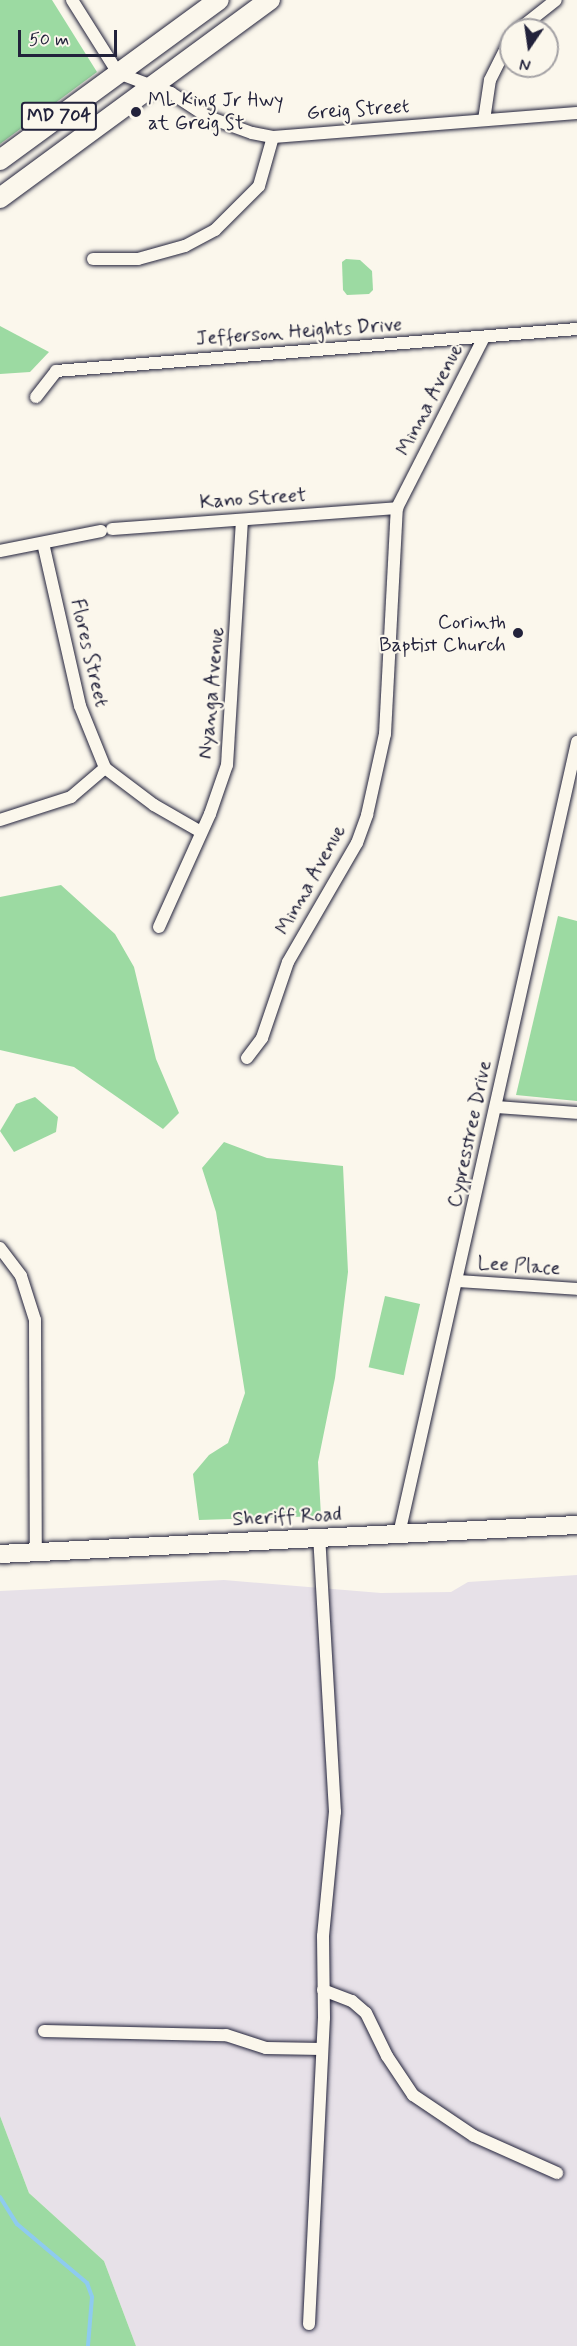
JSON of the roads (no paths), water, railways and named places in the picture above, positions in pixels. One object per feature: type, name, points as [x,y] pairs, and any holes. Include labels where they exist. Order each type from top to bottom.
[{"type":"main road","name":"MD 704","points":[[0,160],[219,0]]},
{"type":"main road","name":"MD 704","points":[[0,198],[270,0]]},
{"type":"main road","name":"Sheriff Road","points":[[0,1554],[577,1525]]},
{"type":"street","points":[[72,0],[118,73]]},
{"type":"street","points":[[533,18],[556,0]]},
{"type":"street","points":[[484,120],[490,80],[499,62]]},
{"type":"street","name":"Greig Street","points":[[118,73],[154,86],[224,124],[273,136],[577,113]]},
{"type":"street","points":[[93,259],[138,260],[185,246],[215,230],[260,186],[273,136]]},
{"type":"street","name":"Jefferson Heights Drive","points":[[36,397],[56,371],[577,329]]},
{"type":"street","name":"Minna Avenue","points":[[247,1058],[262,1038],[281,979],[301,937],[357,843],[374,792],[384,734],[397,508],[484,337]]},
{"type":"street","name":"Kano Street","points":[[0,552],[107,530],[397,508]]},
{"type":"street","name":"Nyanga Avenue","points":[[159,927],[220,789],[228,759],[242,520]]},
{"type":"street","name":"Flores Street","points":[[43,543],[80,706],[105,768]]},
{"type":"street","name":"Cypresstree Drive","points":[[399,1534],[458,1281],[577,742]]},
{"type":"street","points":[[0,820],[71,797],[105,768],[154,805],[201,832]]},
{"type":"street","points":[[496,1107],[577,1113]]},
{"type":"street","points":[[0,1248],[21,1276],[35,1320],[36,1552]]},
{"type":"street","name":"Lee Place","points":[[458,1281],[577,1289]]},
{"type":"street","points":[[309,2324],[322,2049],[325,1899],[335,1812],[319,1538]]},
{"type":"street","points":[[323,1990],[352,2001],[366,2013],[387,2056],[413,2095],[474,2136],[557,2173]]},
{"type":"street","points":[[44,2031],[226,2035],[266,2048],[322,2049]]},
{"type":"waterway","points":[[0,2197],[17,2224],[87,2283],[92,2297],[88,2346]]},
{"type":"place","name":"ML King Jr Hwy at Greig St","points":[[136,112]]},
{"type":"place","name":"Corinth Baptist Church","points":[[518,633]]}]
